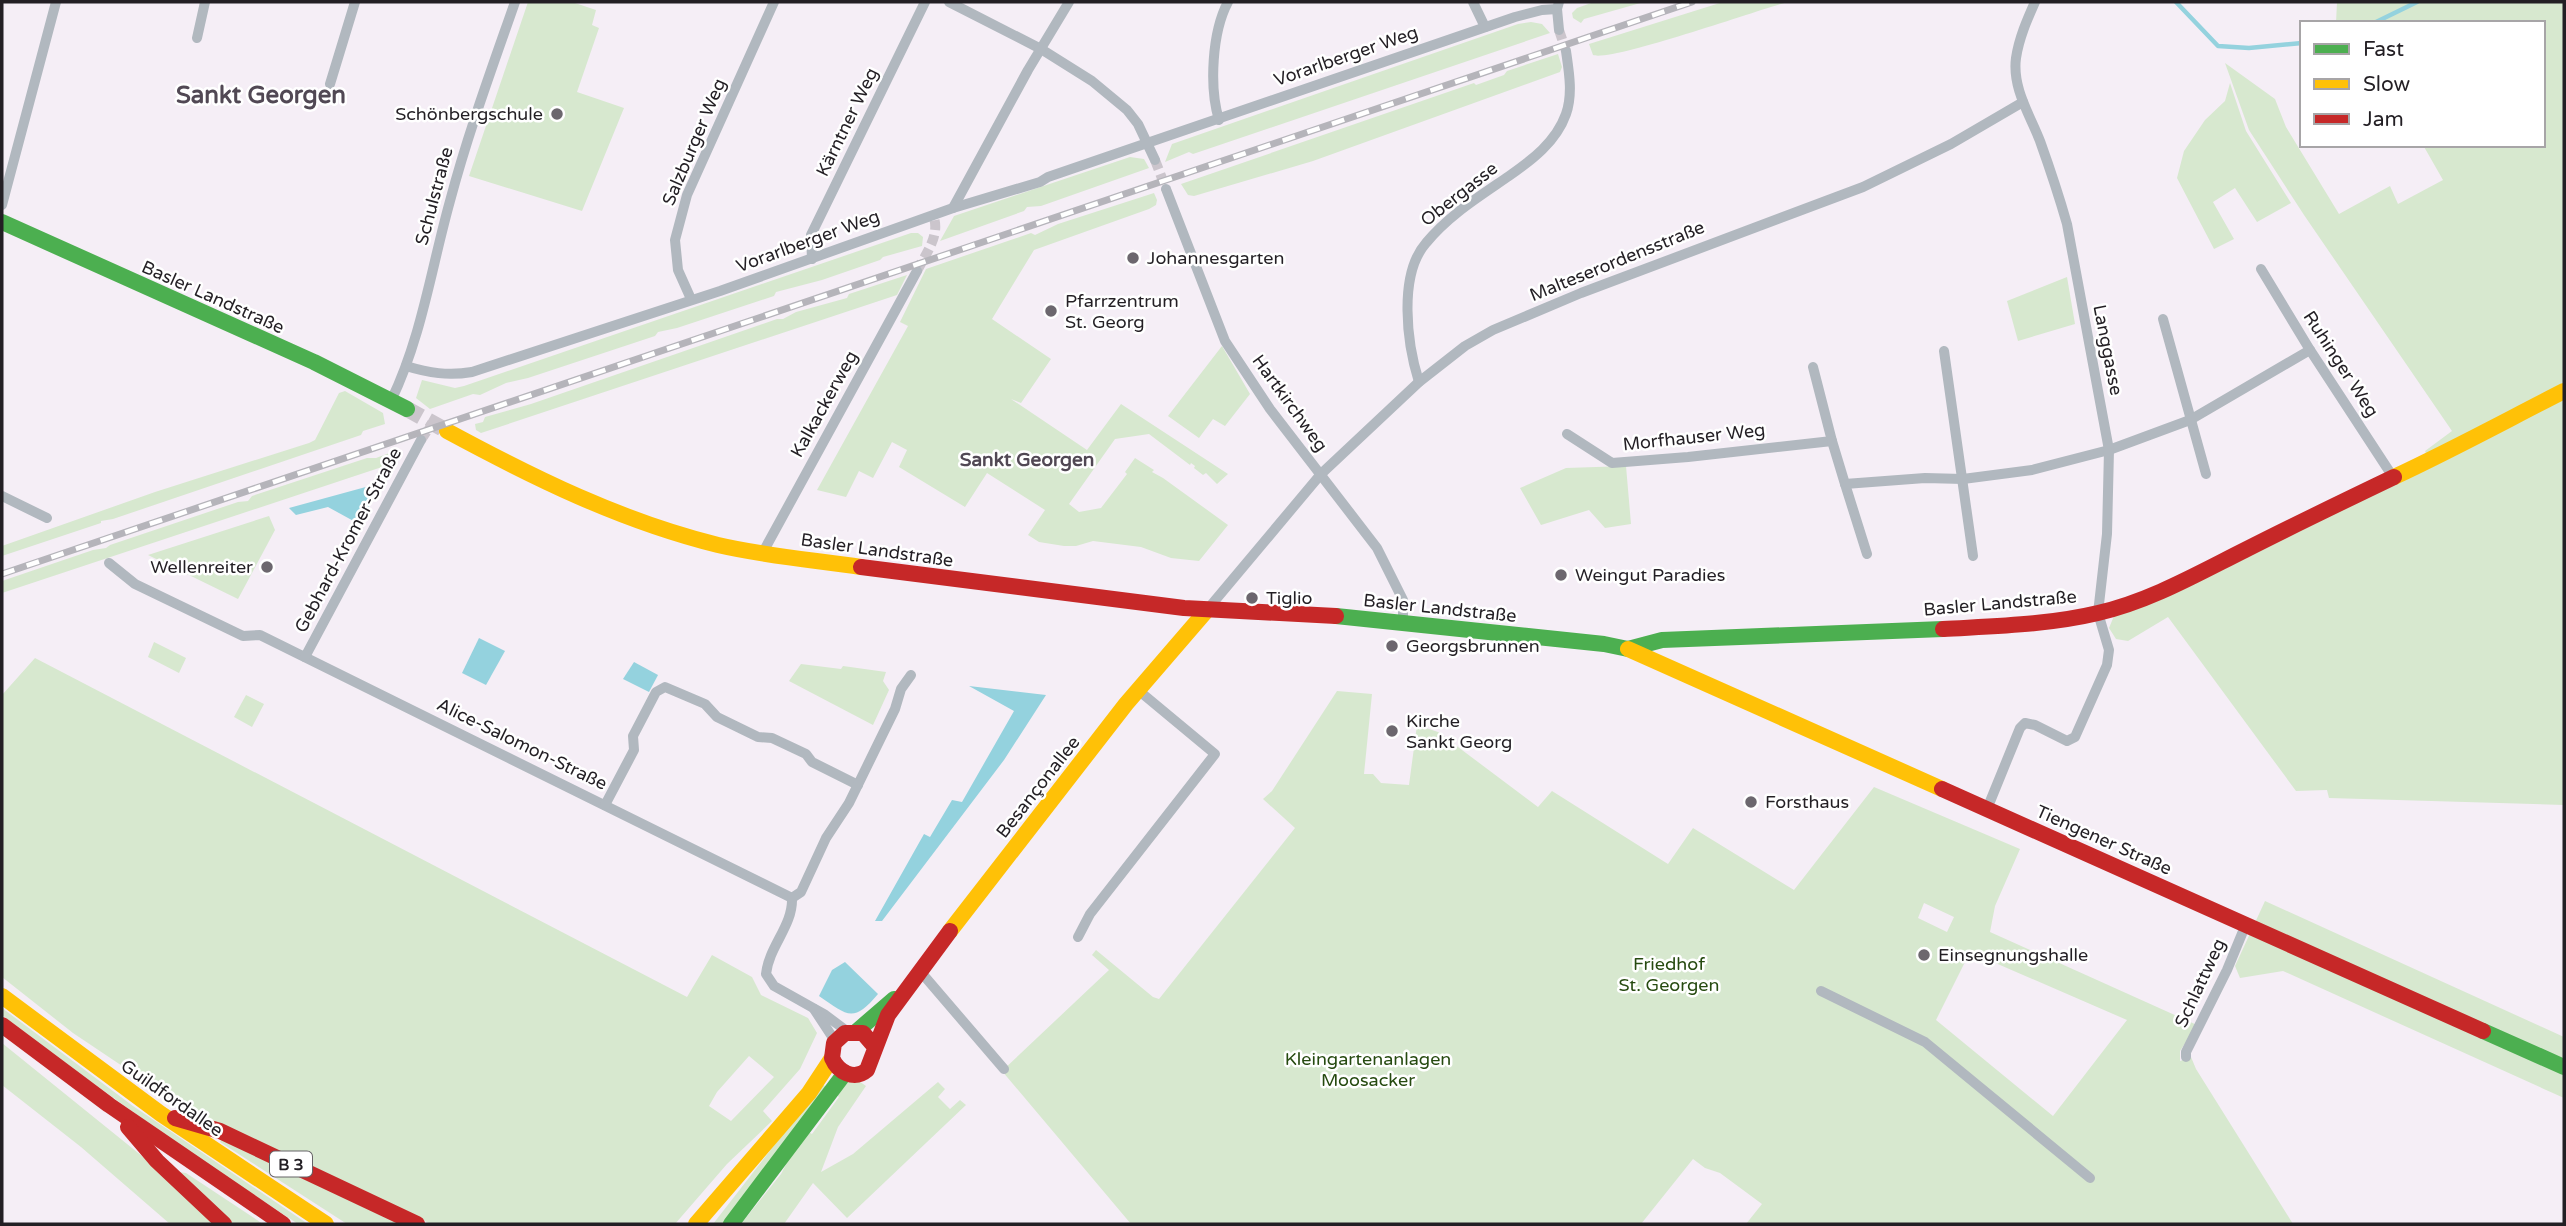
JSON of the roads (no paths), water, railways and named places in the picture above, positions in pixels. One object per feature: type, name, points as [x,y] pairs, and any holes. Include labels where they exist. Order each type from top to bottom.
[{"type":"main road","name":"Basler Landstraße","points":[[2,222],[314,362],[407,409]]},
{"type":"main road","name":"Basler Landstraße","points":[[447,432],[595,506],[677,535],[762,554],[1207,610],[1321,615],[1604,644],[1628,649],[1662,640],[1980,627],[2026,624],[2098,613],[2169,588],[2421,463],[2463,445],[2480,433],[2564,391]]},
{"type":"main road","name":"Besançonallee","points":[[731,1224],[845,1073],[856,1075],[869,1068],[875,1058],[875,1047],[884,1022],[904,991],[1138,690],[1207,610]]},
{"type":"main road","name":"Tiengener Straße","points":[[1628,649],[2564,1067]]},
{"type":"main road","name":"Besançonallee","points":[[847,1035],[904,991]]},
{"type":"main road","name":"Guildfordallee","points":[[2,996],[160,1114],[326,1224]]},
{"type":"main road","points":[[2,1025],[109,1105],[283,1224]]},
{"type":"main road","points":[[845,1073],[838,1068],[831,1050],[847,1035],[868,1037],[875,1047]]},
{"type":"main road","points":[[696,1224],[808,1093],[832,1058]]},
{"type":"main road","points":[[109,1105],[157,1161],[224,1224]]},
{"type":"main road","name":"B 3","points":[[160,1114],[220,1131],[417,1224]]},
{"type":"street","points":[[2,205],[55,2]]},
{"type":"street","points":[[197,38],[205,2]]},
{"type":"street","points":[[330,84],[355,2]]},
{"type":"street","name":"Schulstraße","points":[[391,401],[418,332],[469,133],[514,2]]},
{"type":"street","name":"Salzburger Weg","points":[[691,299],[678,270],[675,240],[687,195],[774,2]]},
{"type":"street","name":"Kärntner Weg","points":[[812,260],[811,235],[925,2]]},
{"type":"street","points":[[949,2],[1041,49],[1114,97],[1127,110],[1148,143],[1155,160]]},
{"type":"street","points":[[954,208],[1069,2]]},
{"type":"street","points":[[1219,120],[1214,103],[1214,71],[1218,28],[1228,2]]},
{"type":"street","points":[[1472,2],[1485,27]]},
{"type":"street","points":[[2023,102],[2016,78],[2016,60],[2021,35],[2035,2]]},
{"type":"street","points":[[1558,6],[1559,30]]},
{"type":"street","name":"Vorarlberger Weg","points":[[406,366],[452,376],[472,372],[812,260],[954,208],[1040,182],[1516,16],[1558,6]]},
{"type":"street","name":"Obergasse","points":[[1419,382],[1409,334],[1408,304],[1415,262],[1424,244],[1451,218],[1529,162],[1552,138],[1567,112],[1571,91],[1566,51]]},
{"type":"street","name":"Malteserordensstraße","points":[[1207,610],[1321,474],[1419,382],[1465,346],[1493,330],[1652,265],[1863,187],[1951,144],[2023,102]]},
{"type":"street","name":"Langgasse","points":[[2023,102],[2059,193],[2067,224],[2109,450],[2107,534],[2098,613]]},
{"type":"street","name":"Hartkirchweg","points":[[1166,189],[1224,341],[1270,409],[1377,548],[1403,600],[1403,624]]},
{"type":"street","name":"Ruhinger Weg","points":[[2261,269],[2393,477]]},
{"type":"street","name":"Kalkackerweg","points":[[762,554],[918,271]]},
{"type":"street","points":[[2162,319],[2206,474]]},
{"type":"street","points":[[1845,484],[1925,478],[1963,479],[2032,470],[2109,450],[2190,420],[2310,350]]},
{"type":"street","points":[[1944,351],[1973,556]]},
{"type":"street","points":[[1813,367],[1832,441],[1867,554]]},
{"type":"street","name":"Morfhauser Weg","points":[[1567,434],[1612,463],[1832,441]]},
{"type":"street","name":"Gebhard-Kromer-Straße","points":[[305,657],[422,440]]},
{"type":"street","points":[[2,496],[47,518]]},
{"type":"street","name":"Alice-Salomon-Straße","points":[[109,563],[135,584],[243,636],[260,635],[792,898]]},
{"type":"street","points":[[1987,809],[2020,728],[2025,723],[2035,725],[2067,741],[2075,737],[2107,665],[2109,650],[2098,613]]},
{"type":"street","points":[[847,1035],[814,1009],[774,986],[766,974],[767,963],[793,912],[792,898],[801,892],[826,838],[844,812],[895,709],[901,689],[911,675]]},
{"type":"street","points":[[605,804],[634,750],[633,736],[656,692],[665,687],[705,704],[717,718],[758,737],[772,738],[806,754],[812,762],[858,785]]},
{"type":"street","points":[[1078,937],[1090,914],[1215,754],[1138,690]]},
{"type":"street","name":"Schlattweg","points":[[2186,1057],[2246,924]]},
{"type":"street","points":[[920,971],[1004,1069]]},
{"type":"street","points":[[1821,991],[1925,1042],[2090,1178]]},
{"type":"water","points":[[373,485],[376,494],[359,524],[328,507],[296,515],[289,508]]},
{"type":"water","points":[[479,638],[505,651],[486,685],[462,673]]},
{"type":"water","points":[[634,662],[658,675],[649,692],[623,679]]},
{"type":"water","points":[[969,686],[1046,695],[1004,760],[882,921],[875,921],[924,834],[930,837],[952,800],[962,802],[1014,711]]},
{"type":"water","points":[[845,962],[878,994],[856,1013],[843,1012],[819,996],[832,970]]},
{"type":"waterway","points":[[2176,2],[2218,46],[2249,48],[2300,43]]},
{"type":"waterway","points":[[2378,21],[2417,2]]},
{"type":"tunnel","points":[[1559,30],[1566,51]]},
{"type":"tunnel","points":[[1155,160],[1166,189]]},
{"type":"tunnel","points":[[917,271],[934,237],[933,215]]},
{"type":"tunnel","points":[[407,409],[447,431]]},
{"type":"tunnel","points":[[421,440],[432,423]]},
{"type":"railway","points":[[2,574],[1692,2]]},
{"type":"place","name":"Schönbergschule","points":[[557,114]]},
{"type":"place","name":"Johannesgarten","points":[[1133,258]]},
{"type":"place","name":"Pfarrzentrum St. Georg","points":[[1051,311]]},
{"type":"place","name":"Wellenreiter","points":[[267,567]]},
{"type":"place","name":"Weingut Paradies","points":[[1561,575]]},
{"type":"place","name":"Tiglio","points":[[1252,598]]},
{"type":"place","name":"Georgsbrunnen","points":[[1392,646]]},
{"type":"place","name":"Kirche Sankt Georg","points":[[1392,731]]},
{"type":"place","name":"Forsthaus","points":[[1751,802]]},
{"type":"place","name":"Einsegnungshalle","points":[[1924,955]]},
{"type":"district","name":"Sankt Georgen","points":[[261,95]]},
{"type":"district","name":"Sankt Georgen","points":[[1027,459]]},
{"type":"park label","name":"Friedhof St. Georgen","points":[[1669,974]]},
{"type":"park label","name":"Kleingartenanlagen Moosacker","points":[[1368,1069]]}]
